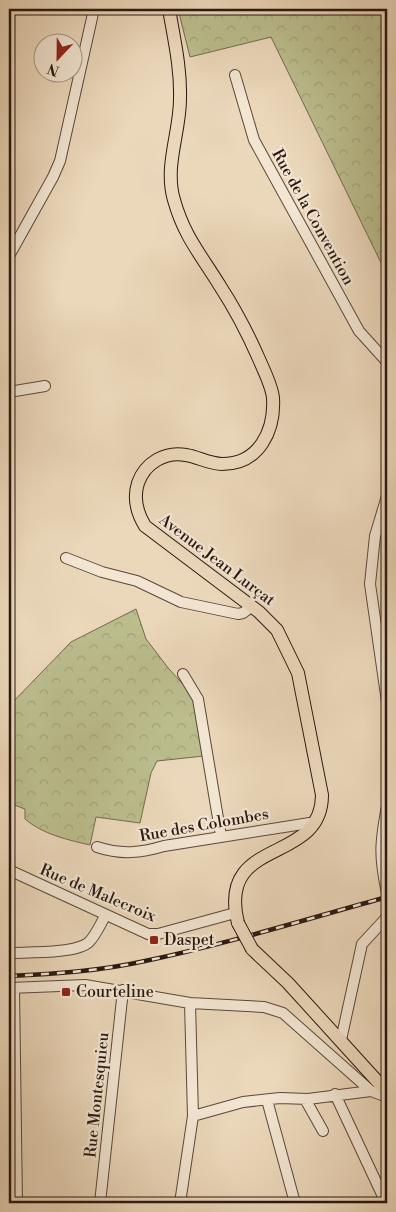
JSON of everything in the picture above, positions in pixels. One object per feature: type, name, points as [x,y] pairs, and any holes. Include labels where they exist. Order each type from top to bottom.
[{"type":"main road","name":"Avenue Jean Lurçat","points":[[169,9],[180,71],[180,100],[170,183],[186,235],[220,287],[251,341],[273,397],[271,424],[268,434],[258,450],[240,461],[221,464],[178,454],[159,459],[141,476],[138,484],[136,505],[138,516],[145,526],[252,606],[277,630],[298,673],[322,794],[321,810],[316,822]]},
{"type":"main road","points":[[316,822],[301,838],[251,864],[237,887],[237,918],[252,949],[340,1040],[387,1092]]},
{"type":"street","points":[[9,256],[54,177],[60,160],[94,9]]},
{"type":"street","name":"Rue de la Convention","points":[[235,75],[254,140],[359,331],[387,362]]},
{"type":"street","points":[[9,392],[45,386]]},
{"type":"street","points":[[387,496],[374,536],[370,584],[387,696]]},
{"type":"street","points":[[66,558],[102,572],[137,581],[181,602],[201,608],[238,614],[244,613],[252,606]]},
{"type":"street","points":[[183,674],[198,698],[221,836]]},
{"type":"street","points":[[387,806],[380,843],[387,893]]},
{"type":"street","name":"Rue des Colombes","points":[[97,847],[110,851],[140,853],[164,846],[316,822]]},
{"type":"street","name":"Rue de Malecroix","points":[[9,870],[105,916],[148,934],[158,934],[237,918]]},
{"type":"street","points":[[9,953],[76,949],[87,944],[95,936],[105,916]]},
{"type":"street","points":[[340,1040],[362,944],[387,917]]},
{"type":"street","points":[[18,1203],[11,988],[85,985],[123,990],[190,1004],[264,1007],[283,1013],[371,1091],[387,1097]]},
{"type":"street","name":"Rue Montesquieu","points":[[100,1203],[123,990]]},
{"type":"street","points":[[180,1203],[193,1116],[190,1004]]},
{"type":"street","points":[[193,1116],[242,1102],[306,1099],[371,1091]]},
{"type":"street","points":[[335,1094],[386,1203]]},
{"type":"street","points":[[306,1099],[323,1130]]},
{"type":"street","points":[[267,1100],[295,1203]]},
{"type":"green space","points":[[178,9],[356,9],[368,13],[387,9],[387,275],[271,37],[190,57]]},
{"type":"green space","points":[[136,609],[146,639],[169,669],[193,695],[204,756],[157,761],[151,773],[140,823],[96,817],[90,845],[56,836],[39,829],[25,819],[25,809],[9,803],[9,706],[71,642]]},
{"type":"railway","points":[[9,976],[77,972],[145,961],[237,939],[387,897]]},
{"type":"place","name":"Daspet","points":[[154,940]]},
{"type":"place","name":"Courteline","points":[[66,992]]}]
